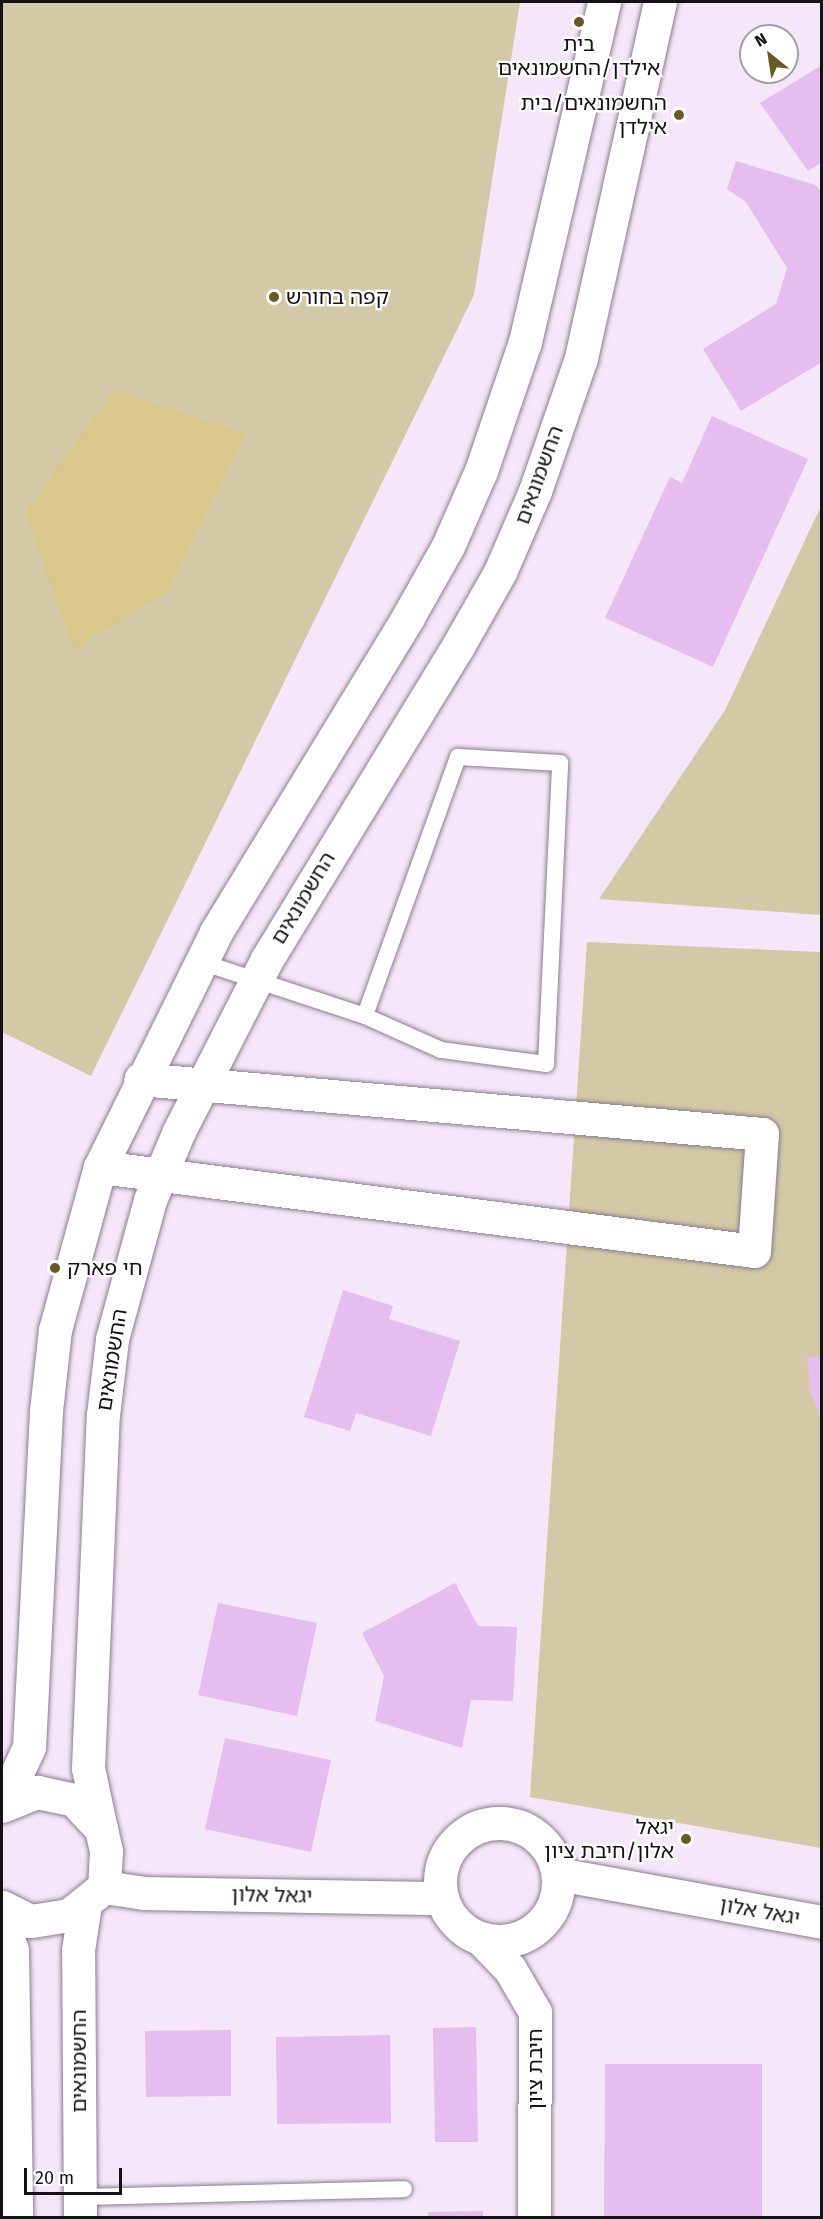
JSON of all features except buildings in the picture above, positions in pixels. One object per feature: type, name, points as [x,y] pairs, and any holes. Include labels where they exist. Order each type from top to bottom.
[{"type":"street","points":[[2,1805],[29,1747],[46,1411],[55,1330],[100,1167],[140,1079],[201,962],[408,617],[481,471],[525,342],[604,2]]},
{"type":"street","name":"החשמונאים","points":[[80,2207],[78,1950],[106,1851],[88,1768],[103,1415],[120,1304],[161,1174],[201,1087],[254,984],[458,646],[500,572],[535,491],[581,358],[660,2]]},
{"type":"street","points":[[100,1167],[754,1251],[762,1134],[201,1087],[140,1079]]},
{"type":"street","points":[[2,1805],[36,1792],[56,1794],[74,1800],[100,1829]]},
{"type":"street","points":[[507,1823],[541,1840],[558,1874],[557,1893],[537,1927],[501,1941],[481,1939],[463,1930],[442,1898],[444,1860],[454,1844],[487,1824],[507,1823]]},
{"type":"street","name":"יגאל אלון","points":[[558,1874],[822,1922]]},
{"type":"street","name":"יגאל אלון","points":[[94,1896],[144,1893],[442,1898]]},
{"type":"street","points":[[2,1907],[30,1921],[50,1921],[94,1896]]},
{"type":"street","points":[[2,1921],[12,1950],[9,2095],[16,2217]]},
{"type":"street","name":"חיבת ציון","points":[[481,1939],[510,1969],[535,2012],[534,2217]]},
{"type":"lane","points":[[201,962],[254,984],[365,1016],[441,1050],[546,1064],[560,763],[458,757],[365,1016]]},
{"type":"lane","points":[[80,2207],[404,2189]]},
{"type":"shaded area","points":[[2,2],[520,2],[474,295],[91,1076],[2,1032]]},
{"type":"shaded area","points":[[113,391],[246,434],[168,591],[74,649],[25,512]]},
{"type":"shaded area","points":[[821,506],[821,915],[599,899],[725,710]]},
{"type":"shaded area","points":[[587,942],[821,952],[821,1848],[530,1797]]},
{"type":"place","name":"בית אילדן/החשמונאים","points":[[579,22]]},
{"type":"place","name":"החשמונאים/בית אילדן","points":[[679,115]]},
{"type":"place","name":"קפה בחורש","points":[[274,297]]},
{"type":"place","name":"חי פארק","points":[[55,1268]]},
{"type":"place","name":"יגאל אלון/חיבת ציון","points":[[686,1839]]}]
